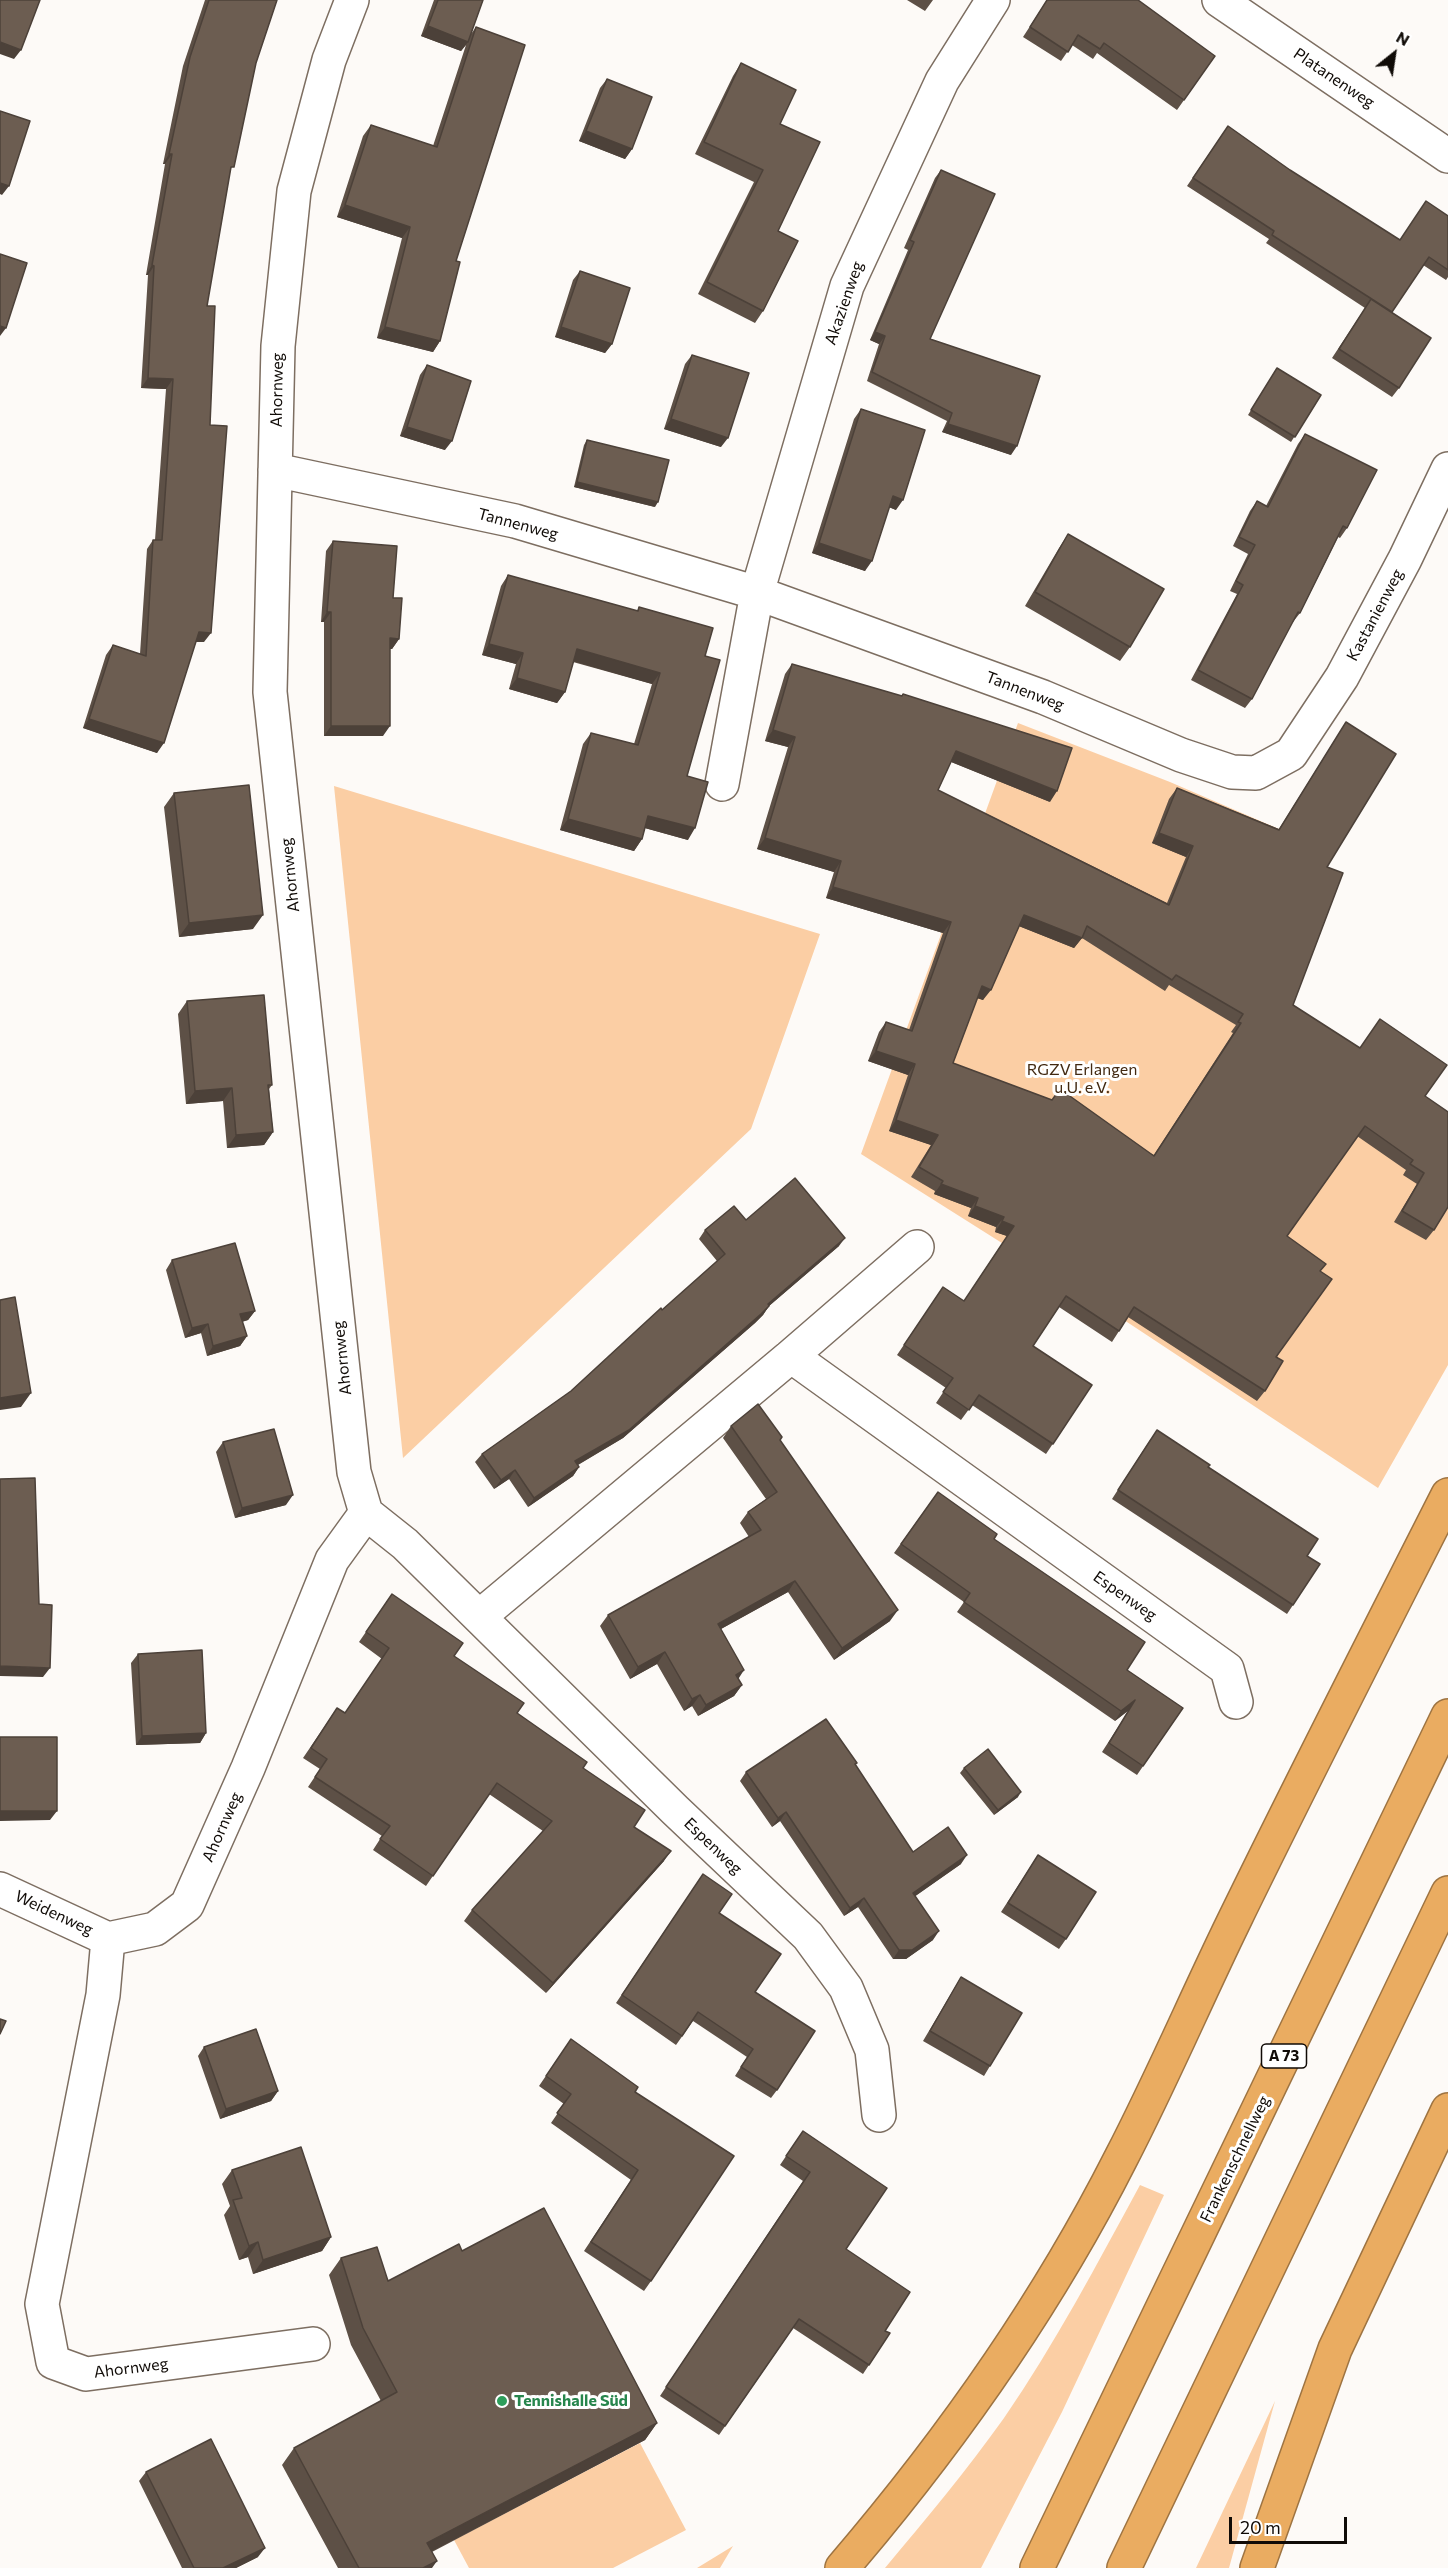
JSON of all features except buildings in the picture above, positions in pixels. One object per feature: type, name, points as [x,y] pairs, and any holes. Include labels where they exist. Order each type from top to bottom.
[{"type":"highway","points":[[842,2568],[885,2518],[960,2421],[1080,2233],[1121,2159],[1233,1923],[1448,1495]]},
{"type":"highway","name":"Frankenschnellweg","points":[[1037,2568],[1448,1716]]},
{"type":"highway","points":[[1124,2568],[1448,1893]]},
{"type":"highway","points":[[1257,2568],[1335,2349],[1448,2110]]},
{"type":"street","name":"Ahornweg","points":[[313,2344],[86,2374],[53,2362],[42,2304],[103,1995],[108,1939],[155,1929],[187,1905],[248,1768],[332,1560],[366,1513],[354,1472],[270,692],[278,346],[294,191],[328,60],[352,0]]},
{"type":"street","name":"Akazienweg","points":[[757,593],[847,286],[942,81],[993,0]]},
{"type":"street","name":"Platanenweg","points":[[1219,0],[1448,156]]},
{"type":"street","name":"Kastanienweg","points":[[1291,754],[1342,677],[1405,559],[1448,469]]},
{"type":"street","name":"Tannenweg","points":[[275,470],[515,521],[757,593],[1043,697],[1181,755],[1232,772],[1256,773],[1291,754]]},
{"type":"street","points":[[722,784],[757,593]]},
{"type":"street","points":[[479,1617],[791,1356],[917,1246]]},
{"type":"street","name":"Espenweg","points":[[791,1356],[1227,1669],[1236,1702]]},
{"type":"street","name":"Espenweg","points":[[366,1513],[405,1544],[808,1936],[846,1988],[872,2050],[879,2115]]},
{"type":"street","name":"Weidenweg","points":[[0,1889],[108,1939]]},
{"type":"green space","name":"RGZV Erlangen u.U. e.V.","points":[[1018,723],[1170,782],[1279,829],[1228,972],[1448,1126],[1448,1365],[1378,1488],[1127,1322],[861,1154]]},
{"type":"green space","points":[[334,786],[820,934],[751,1129],[403,1458]]},
{"type":"green space","points":[[1140,2185],[1164,2195],[1062,2412],[981,2568],[885,2568],[976,2456],[1023,2390],[1075,2303]]},
{"type":"green space","points":[[1275,2401],[1229,2568],[1196,2568]]},
{"type":"green space","points":[[640,2443],[686,2530],[613,2568],[469,2568],[454,2540]]},
{"type":"green space","points":[[733,2546],[720,2568],[697,2568]]},
{"type":"place","name":"Tennishalle Süd","points":[[502,2401]]}]
